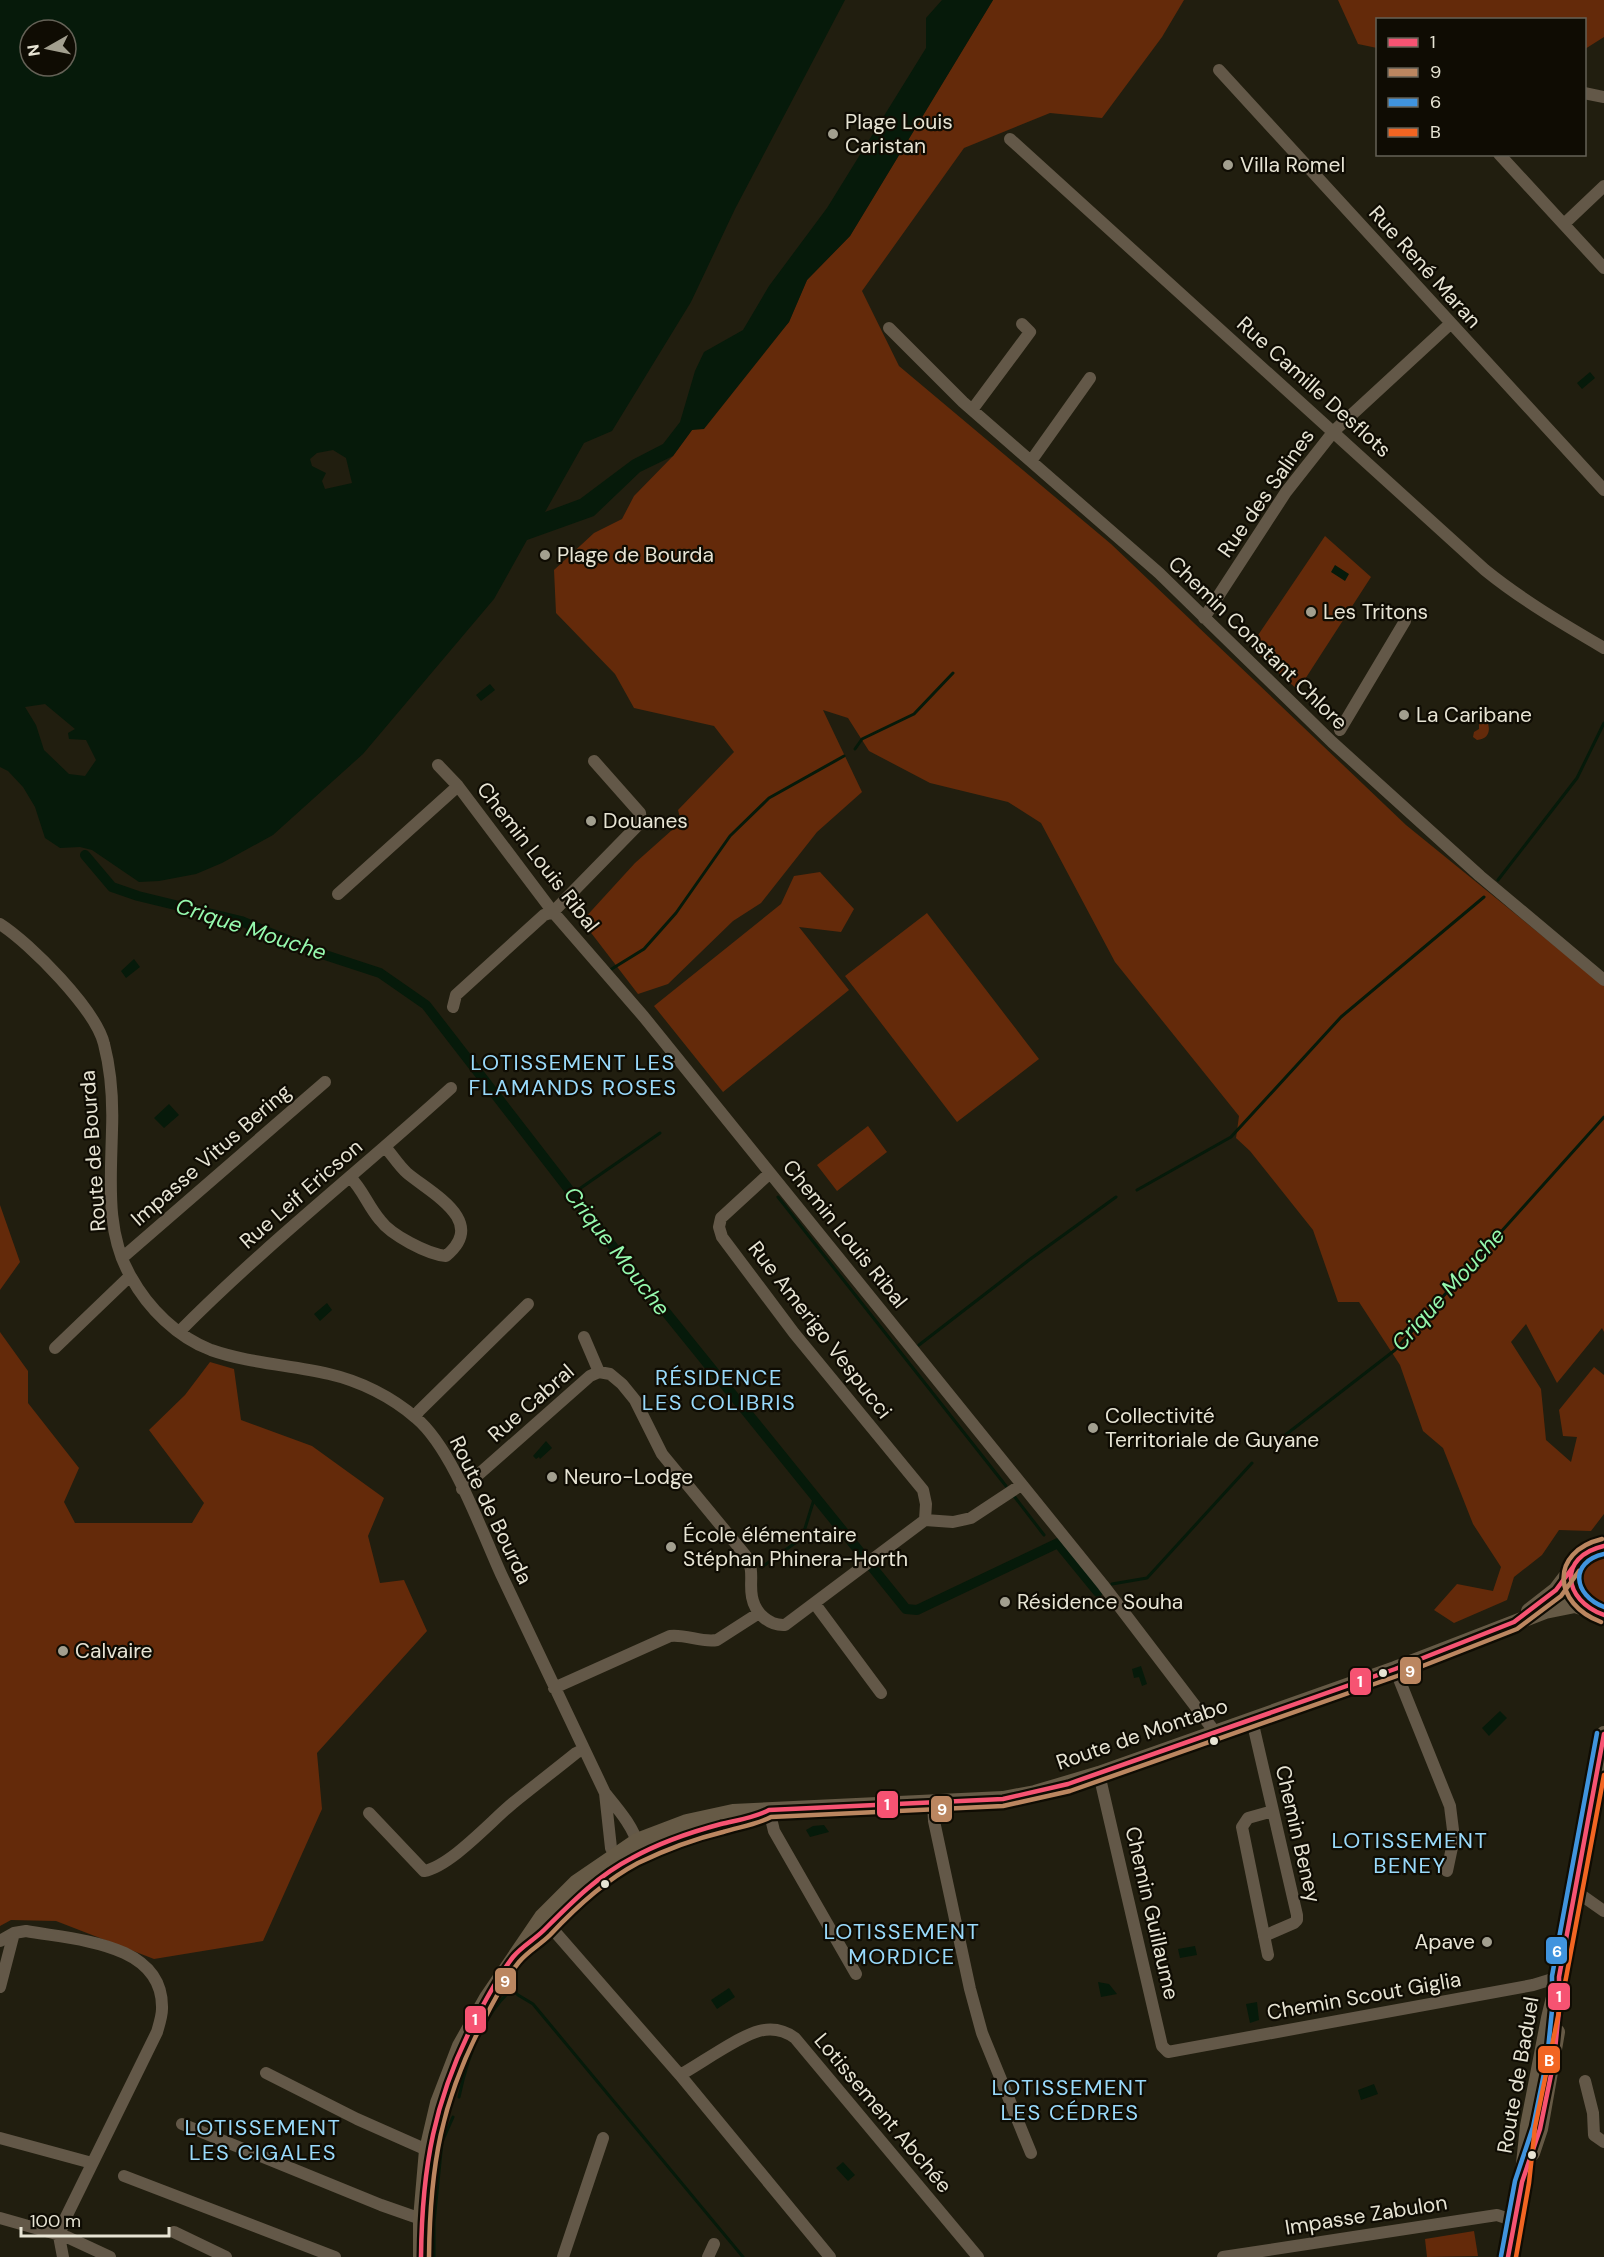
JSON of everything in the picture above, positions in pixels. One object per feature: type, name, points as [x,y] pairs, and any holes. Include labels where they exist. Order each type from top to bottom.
[{"type":"main road","name":"Route de Montabo","points":[[1514,1622],[1556,1590],[1587,1551],[1602,1545]]},
{"type":"main road","points":[[1574,1567],[1571,1581],[1573,1591],[1594,1612],[1604,1629]]},
{"type":"main road","name":"Route de Montabo","points":[[421,2257],[421,2219],[428,2150],[438,2103],[460,2046],[515,1954],[577,1882],[687,1822],[733,1812],[1003,1799],[1057,1787],[1395,1669],[1556,1608],[1575,1605],[1594,1612]]},
{"type":"main road","name":"Route de Baduel","points":[[1508,2257],[1522,2182],[1532,2107],[1559,1977],[1574,1890],[1598,1795],[1604,1734]]},
{"type":"street","name":"Rue René Maran","points":[[1219,70],[1604,490]]},
{"type":"street","points":[[1586,93],[1604,97]]},
{"type":"street","name":"Rue Camille Desflots","points":[[1010,139],[1505,586],[1604,648]]},
{"type":"street","points":[[1501,156],[1604,268]]},
{"type":"street","points":[[1564,224],[1604,186]]},
{"type":"street","points":[[972,410],[1030,332],[1022,324]]},
{"type":"street","name":"Rue des Salines","points":[[1204,618],[1286,492],[1334,431],[1450,324]]},
{"type":"street","name":"Chemin Constant Chlore","points":[[889,328],[972,410],[1159,573],[1332,742],[1480,876],[1604,980]]},
{"type":"street","points":[[1031,461],[1090,378]]},
{"type":"street","points":[[1340,730],[1405,621]]},
{"type":"street","points":[[453,1007],[456,995],[544,915],[553,912],[641,822],[640,813],[594,761]]},
{"type":"street","name":"Chemin Louis Ribal","points":[[438,765],[458,786],[553,912],[644,1017],[1103,1585],[1215,1732]]},
{"type":"street","points":[[338,894],[458,786]]},
{"type":"street","name":"Route de Bourda","points":[[0,924],[13,932],[59,977],[94,1020],[104,1043],[112,1127],[110,1177],[112,1216],[122,1258],[130,1276],[161,1317],[179,1332],[210,1350],[331,1374],[387,1397],[430,1431],[462,1489],[605,1793],[623,1816],[639,1848]]},
{"type":"street","name":"Impasse Vitus Bering","points":[[122,1258],[325,1082]]},
{"type":"street","name":"Rue Leif Ericson","points":[[179,1332],[227,1284],[386,1148],[451,1088]]},
{"type":"street","points":[[351,1177],[361,1187],[380,1221],[408,1241],[432,1254],[446,1256],[458,1245],[462,1228],[450,1206],[406,1172],[386,1148]]},
{"type":"street","name":"Rue Amerigo Vespucci","points":[[770,1173],[721,1218],[719,1227],[722,1237],[794,1333],[923,1490],[926,1504],[925,1520]]},
{"type":"street","points":[[55,1348],[130,1276]]},
{"type":"street","points":[[415,1417],[419,1410],[528,1304]]},
{"type":"street","points":[[584,1337],[599,1372],[610,1374],[635,1400],[662,1454],[746,1556],[751,1565],[752,1597],[759,1612],[776,1626],[785,1625],[925,1520],[953,1522],[970,1518],[1021,1485]]},
{"type":"street","name":"Rue Cabral","points":[[462,1489],[590,1376],[599,1372]]},
{"type":"street","points":[[814,1604],[881,1693]]},
{"type":"street","points":[[554,1688],[670,1636],[683,1635],[710,1641],[717,1640],[759,1612]]},
{"type":"street","points":[[1395,1669],[1450,1806],[1454,1838],[1447,1871]]},
{"type":"street","name":"Chemin Beney","points":[[1252,1720],[1297,1920],[1264,1936]]},
{"type":"street","points":[[369,1813],[424,1871],[433,1869],[576,1753],[584,1749]]},
{"type":"street","name":"Chemin Guillaume","points":[[1099,1774],[1162,2046],[1168,2052],[1175,2052]]},
{"type":"street","name":"Route de Bourda","points":[[605,1793],[611,1848],[618,1860]]},
{"type":"street","points":[[933,1803],[934,1821],[970,1989],[982,2033],[1031,2153]]},
{"type":"street","points":[[769,1810],[774,1831],[856,1974]]},
{"type":"street","points":[[1268,1955],[1242,1827],[1248,1818],[1273,1811]]},
{"type":"street","points":[[1574,1890],[1604,1911]]},
{"type":"street","points":[[545,1921],[680,2075],[830,2257]]},
{"type":"street","points":[[0,1941],[14,1933],[26,1931],[119,1949],[145,1964],[160,1994],[162,2009],[157,2032],[92,2163],[59,2236],[63,2257]]},
{"type":"street","points":[[0,1987],[14,1933]]},
{"type":"street","name":"Chemin Scout Giglia","points":[[1175,2052],[1533,1985],[1559,1977]]},
{"type":"street","name":"Lotissement Abchée","points":[[680,2075],[757,2031],[772,2029],[789,2033],[978,2257]]},
{"type":"street","points":[[266,2073],[357,2119],[428,2150]]},
{"type":"street","points":[[1585,2081],[1593,2113],[1594,2135],[1604,2142]]},
{"type":"street","points":[[182,2124],[421,2219]]},
{"type":"street","points":[[0,2138],[92,2163]]},
{"type":"street","points":[[563,2257],[603,2138]]},
{"type":"street","points":[[124,2176],[335,2257]]},
{"type":"street","name":"Impasse Zabulon","points":[[1223,2257],[1497,2215],[1515,2221]]},
{"type":"street","points":[[0,2218],[67,2237],[110,2257]]},
{"type":"street","points":[[174,2232],[226,2257]]},
{"type":"street","points":[[708,2257],[714,2244]]},
{"type":"shaded area","points":[[0,0],[845,0],[735,209],[691,302],[612,431],[584,443],[545,512],[580,499],[632,460],[663,444],[680,422],[695,371],[704,352],[743,330],[769,286],[827,208],[926,48],[926,18],[942,0],[993,0],[850,236],[807,280],[789,322],[704,429],[692,430],[673,456],[640,472],[594,516],[527,540],[494,599],[363,754],[273,835],[222,863],[196,874],[139,882],[92,850],[80,847],[60,848],[45,838],[35,807],[23,787],[8,771],[0,767]],"holes":[[[333,450],[346,458],[352,483],[325,489],[322,481],[326,473],[312,466],[310,459],[317,453]],[[45,704],[75,729],[68,733],[69,739],[86,740],[96,760],[85,776],[69,774],[44,750],[36,725],[25,707]]]},
{"type":"shaded area","points":[[993,0],[1184,0],[1162,37],[1102,118],[1050,113],[964,148],[862,291],[899,366],[1111,544],[1406,825],[1604,986],[1604,1332],[1602,1328],[1557,1383],[1526,1324],[1511,1342],[1541,1389],[1546,1440],[1571,1462],[1577,1437],[1563,1436],[1559,1410],[1594,1367],[1604,1375],[1604,1514],[1591,1531],[1559,1530],[1542,1555],[1514,1577],[1507,1600],[1454,1623],[1434,1610],[1457,1584],[1493,1591],[1501,1567],[1473,1524],[1443,1448],[1423,1431],[1400,1365],[1359,1302],[1338,1302],[1313,1230],[1250,1151],[1236,1138],[1239,1116],[1115,962],[1041,823],[1008,802],[930,783],[869,751],[848,718],[823,710],[862,792],[817,832],[761,903],[733,921],[668,984],[638,994],[582,921],[635,863],[681,822],[678,810],[734,752],[714,726],[634,708],[615,674],[556,613],[554,570],[594,533],[622,519],[634,496],[673,456],[692,430],[789,322],[807,280],[850,236]]},
{"type":"shaded area","points":[[1338,0],[1604,0],[1604,37],[1586,48],[1586,18],[1376,18],[1376,48],[1358,44]]},
{"type":"shaded area","points":[[1590,372],[1595,378],[1582,389],[1577,383]]},
{"type":"shaded area","name":"Les Tritons","points":[[1325,536],[1371,577],[1298,690],[1250,647]]},
{"type":"shaded area","points":[[1335,565],[1349,574],[1345,581],[1331,572]]},
{"type":"shaded area","points":[[490,684],[495,690],[481,701],[476,695]]},
{"type":"shaded area","points":[[1482,720],[1487,721],[1489,731],[1484,738],[1477,740],[1473,737],[1474,732],[1479,729]]},
{"type":"shaded area","points":[[820,872],[854,909],[841,932],[799,927],[849,990],[723,1092],[654,1006],[781,904],[794,876]]},
{"type":"shaded area","points":[[927,913],[1039,1059],[957,1122],[845,976]]},
{"type":"shaded area","points":[[134,959],[140,967],[126,978],[121,971]]},
{"type":"shaded area","points":[[169,1104],[179,1115],[164,1128],[154,1118]]},
{"type":"shaded area","points":[[868,1126],[887,1152],[837,1191],[817,1165]]},
{"type":"shaded area","points":[[0,1205],[20,1262],[0,1290]]},
{"type":"shaded area","points":[[327,1303],[332,1310],[320,1321],[314,1314]]},
{"type":"shaded area","points":[[0,1332],[28,1371],[28,1403],[79,1468],[64,1502],[75,1523],[192,1523],[204,1503],[149,1430],[185,1395],[210,1362],[234,1369],[241,1420],[312,1446],[384,1498],[368,1536],[380,1583],[404,1580],[427,1631],[317,1753],[322,1809],[263,1941],[154,1959],[56,1921],[11,1920],[0,1926]]},
{"type":"shaded area","points":[[546,1441],[552,1448],[540,1459],[539,1457],[536,1459],[533,1456]]},
{"type":"shaded area","points":[[1604,1554],[1604,1606],[1587,1596],[1581,1580],[1582,1571],[1587,1563],[1594,1557]]},
{"type":"shaded area","points":[[1141,1666],[1147,1684],[1142,1686],[1139,1677],[1134,1678],[1132,1669]]},
{"type":"shaded area","points":[[1500,1711],[1507,1718],[1489,1736],[1482,1728]]},
{"type":"shaded area","points":[[824,1825],[829,1832],[810,1837],[806,1830],[813,1826]]},
{"type":"shaded area","points":[[1195,1946],[1197,1955],[1180,1958],[1178,1949]]},
{"type":"shaded area","points":[[1098,1982],[1109,1984],[1117,1994],[1101,1997]]},
{"type":"shaded area","points":[[729,1988],[735,1997],[717,2009],[711,2000]]},
{"type":"shaded area","points":[[1257,2002],[1259,2020],[1250,2023],[1246,2004]]},
{"type":"shaded area","points":[[1374,2084],[1378,2094],[1361,2100],[1358,2090]]},
{"type":"shaded area","points":[[843,2162],[855,2175],[848,2181],[836,2168]]},
{"type":"shaded area","points":[[1474,2231],[1478,2256],[1427,2257],[1425,2239]]},
{"type":"waterway","points":[[855,749],[862,739],[914,714],[953,673]]},
{"type":"waterway","points":[[1498,880],[1577,778],[1604,723]]},
{"type":"waterway","points":[[610,970],[644,949],[676,913],[730,836],[769,798],[844,756]]},
{"type":"waterway","name":"Crique Mouche","points":[[85,855],[112,887],[138,896],[241,921],[322,954],[380,973],[426,1005],[618,1253],[906,1609],[917,1610],[1058,1543],[1098,1592]]},
{"type":"waterway","points":[[1137,1190],[1231,1137],[1341,1017],[1484,897]]},
{"type":"waterway","name":"Crique Mouche","points":[[1275,1443],[1395,1350],[1604,1117]]},
{"type":"waterway","points":[[572,1194],[660,1133]]},
{"type":"waterway","points":[[778,1197],[1006,1486]]},
{"type":"waterway","points":[[919,1345],[1029,1260],[1116,1197]]},
{"type":"waterway","name":"Crique Mouche","points":[[1112,1584],[1147,1578],[1252,1463]]},
{"type":"waterway","points":[[762,1567],[802,1538],[815,1496]]},
{"type":"waterway","points":[[1014,1496],[1044,1535]]},
{"type":"waterway","points":[[459,2097],[466,2067],[477,2038],[492,2012],[512,1989],[533,2004],[743,2257]]},
{"type":"waterway","points":[[434,2257],[434,2222],[442,2142],[453,2117]]},
{"type":"transit line","name":"9","points":[[1601,1622],[1585,1614],[1573,1603],[1566,1591],[1564,1579],[1566,1566],[1573,1555],[1585,1546],[1602,1539]]},
{"type":"transit line","name":"1","points":[[1604,1546],[1578,1559],[1571,1579],[1580,1599],[1590,1608],[1604,1615]]},
{"type":"transit line","name":"6","points":[[1604,1554],[1585,1564],[1580,1571],[1579,1579],[1586,1595],[1604,1607]]},
{"type":"transit line","name":"1","points":[[421,2257],[424,2193],[433,2135],[449,2078],[475,2020],[498,1979],[517,1953],[585,1891],[619,1865],[675,1838],[752,1817],[769,1810],[1003,1799],[1068,1784],[1395,1669],[1514,1622],[1556,1590],[1573,1567]]},
{"type":"transit line","name":"9","points":[[429,2257],[432,2193],[441,2135],[457,2078],[488,2012],[504,1983],[523,1958],[591,1895],[626,1870],[680,1845],[771,1817],[1003,1806],[1070,1791],[1397,1676],[1517,1629],[1561,1596],[1579,1571]]},
{"type":"transit line","name":"6","points":[[1501,2256],[1515,2181],[1533,2127],[1547,2059],[1552,2010],[1552,1976],[1597,1733]]},
{"type":"transit line","name":"1","points":[[1508,2257],[1522,2182],[1540,2129],[1554,2060],[1559,2010],[1559,1977],[1604,1734]]},
{"type":"transit line","name":"B","points":[[1516,2257],[1529,2183],[1535,2127],[1604,1775]]},
{"type":"place","name":"Plage Louis Caristan","points":[[833,134]]},
{"type":"place","name":"Villa Romel","points":[[1228,165]]},
{"type":"place","name":"Plage de Bourda","points":[[545,555]]},
{"type":"place","name":"Les Tritons","points":[[1311,612]]},
{"type":"place","name":"La Caribane","points":[[1404,715]]},
{"type":"place","name":"Douanes","points":[[591,821]]},
{"type":"place","name":"Collectivité Territoriale de Guyane","points":[[1093,1428]]},
{"type":"place","name":"Neuro-Lodge","points":[[552,1477]]},
{"type":"place","name":"École élémentaire Stéphan Phinera-Horth","points":[[671,1547]]},
{"type":"place","name":"Résidence Souha","points":[[1005,1602]]},
{"type":"place","name":"Calvaire","points":[[63,1651]]},
{"type":"place","name":"Apave","points":[[1487,1942]]},
{"type":"district","name":"LOTISSEMENT LES FLAMANDS ROSES","points":[[573,1074]]},
{"type":"district","name":"RÉSIDENCE LES COLIBRIS","points":[[719,1390]]},
{"type":"district","name":"LOTISSEMENT BENEY","points":[[1410,1853]]},
{"type":"district","name":"LOTISSEMENT MORDICE","points":[[902,1944]]},
{"type":"district","name":"LOTISSEMENT LES CÉDRES","points":[[1070,2100]]},
{"type":"district","name":"LOTISSEMENT LES CIGALES","points":[[263,2140]]}]
